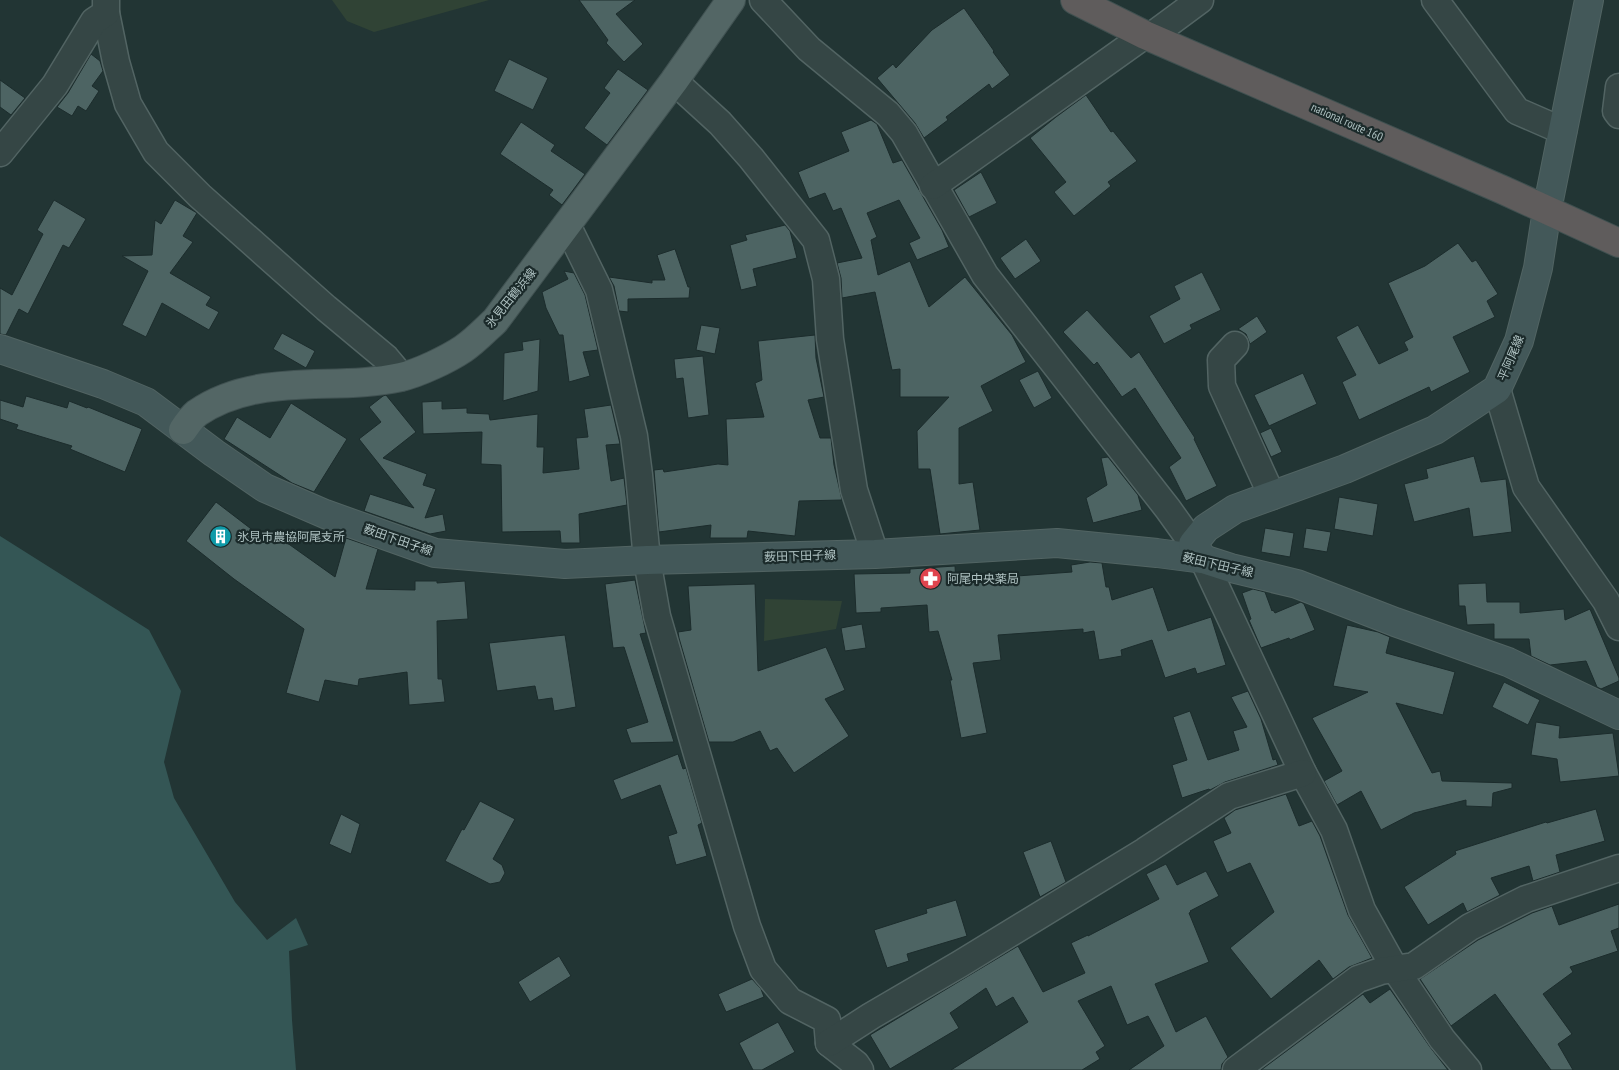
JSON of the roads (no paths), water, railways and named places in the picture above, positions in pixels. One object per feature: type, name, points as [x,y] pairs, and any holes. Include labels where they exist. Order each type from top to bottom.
[{"type":"highway","name":"national route 160","points":[[1075,0],[1148,36],[1619,243]]},
{"type":"main road","name":"氷見田鶴浜線","points":[[183,430],[196,414],[226,397],[271,386],[370,382],[402,377],[425,369],[464,349],[495,322],[674,82],[731,0]]},
{"type":"main road","name":"平阿尾線","points":[[1198,552],[1206,528],[1235,509],[1345,469],[1435,430],[1497,389],[1519,342],[1538,268],[1547,210],[1589,0]]},
{"type":"main road","name":"薮田下田子線","points":[[0,349],[103,384],[146,402],[266,488],[325,514],[435,553],[565,564],[876,554],[1057,543],[1198,552],[1231,568],[1297,584],[1395,622],[1508,662],[1619,716]]},
{"type":"street","points":[[763,0],[809,49],[888,114],[904,134],[984,275],[1168,509],[1198,552],[1303,773],[1334,830],[1362,910],[1395,969],[1442,1039],[1468,1070]]},
{"type":"street","points":[[933,186],[1200,0]]},
{"type":"street","points":[[1435,0],[1517,111],[1564,130]]},
{"type":"street","points":[[0,153],[55,85],[94,21],[106,7]]},
{"type":"street","points":[[106,7],[116,62],[128,104],[156,152],[200,196],[326,308],[386,358],[402,377]]},
{"type":"street","points":[[996,141],[995,123],[1090,54]]},
{"type":"street","points":[[674,82],[720,123],[816,240],[826,279],[830,339],[854,490],[876,554]]},
{"type":"street","points":[[1619,87],[1616,111],[1619,115]]},
{"type":"street","points":[[567,226],[599,290],[634,436],[647,560],[657,616],[747,926],[763,969],[790,1000],[826,1020],[829,1043],[856,1064],[860,1070]]},
{"type":"street","points":[[1235,345],[1221,360],[1222,386],[1272,496]]},
{"type":"street","points":[[1497,389],[1526,487],[1606,601],[1619,627]]},
{"type":"street","points":[[829,1043],[1145,851],[1229,796],[1303,773]]},
{"type":"street","points":[[1236,1070],[1358,979],[1381,971],[1414,966],[1470,927],[1526,899],[1619,868]]},
{"type":"water","points":[[0,536],[149,630],[181,691],[164,762],[174,798],[235,902],[267,940],[296,918],[308,945],[289,951],[296,1070],[0,1070]]},
{"type":"place","name":"氷見市農協阿尾支所","points":[[221,537]]},
{"type":"place","name":"阿尾中央薬局","points":[[931,579]]}]
